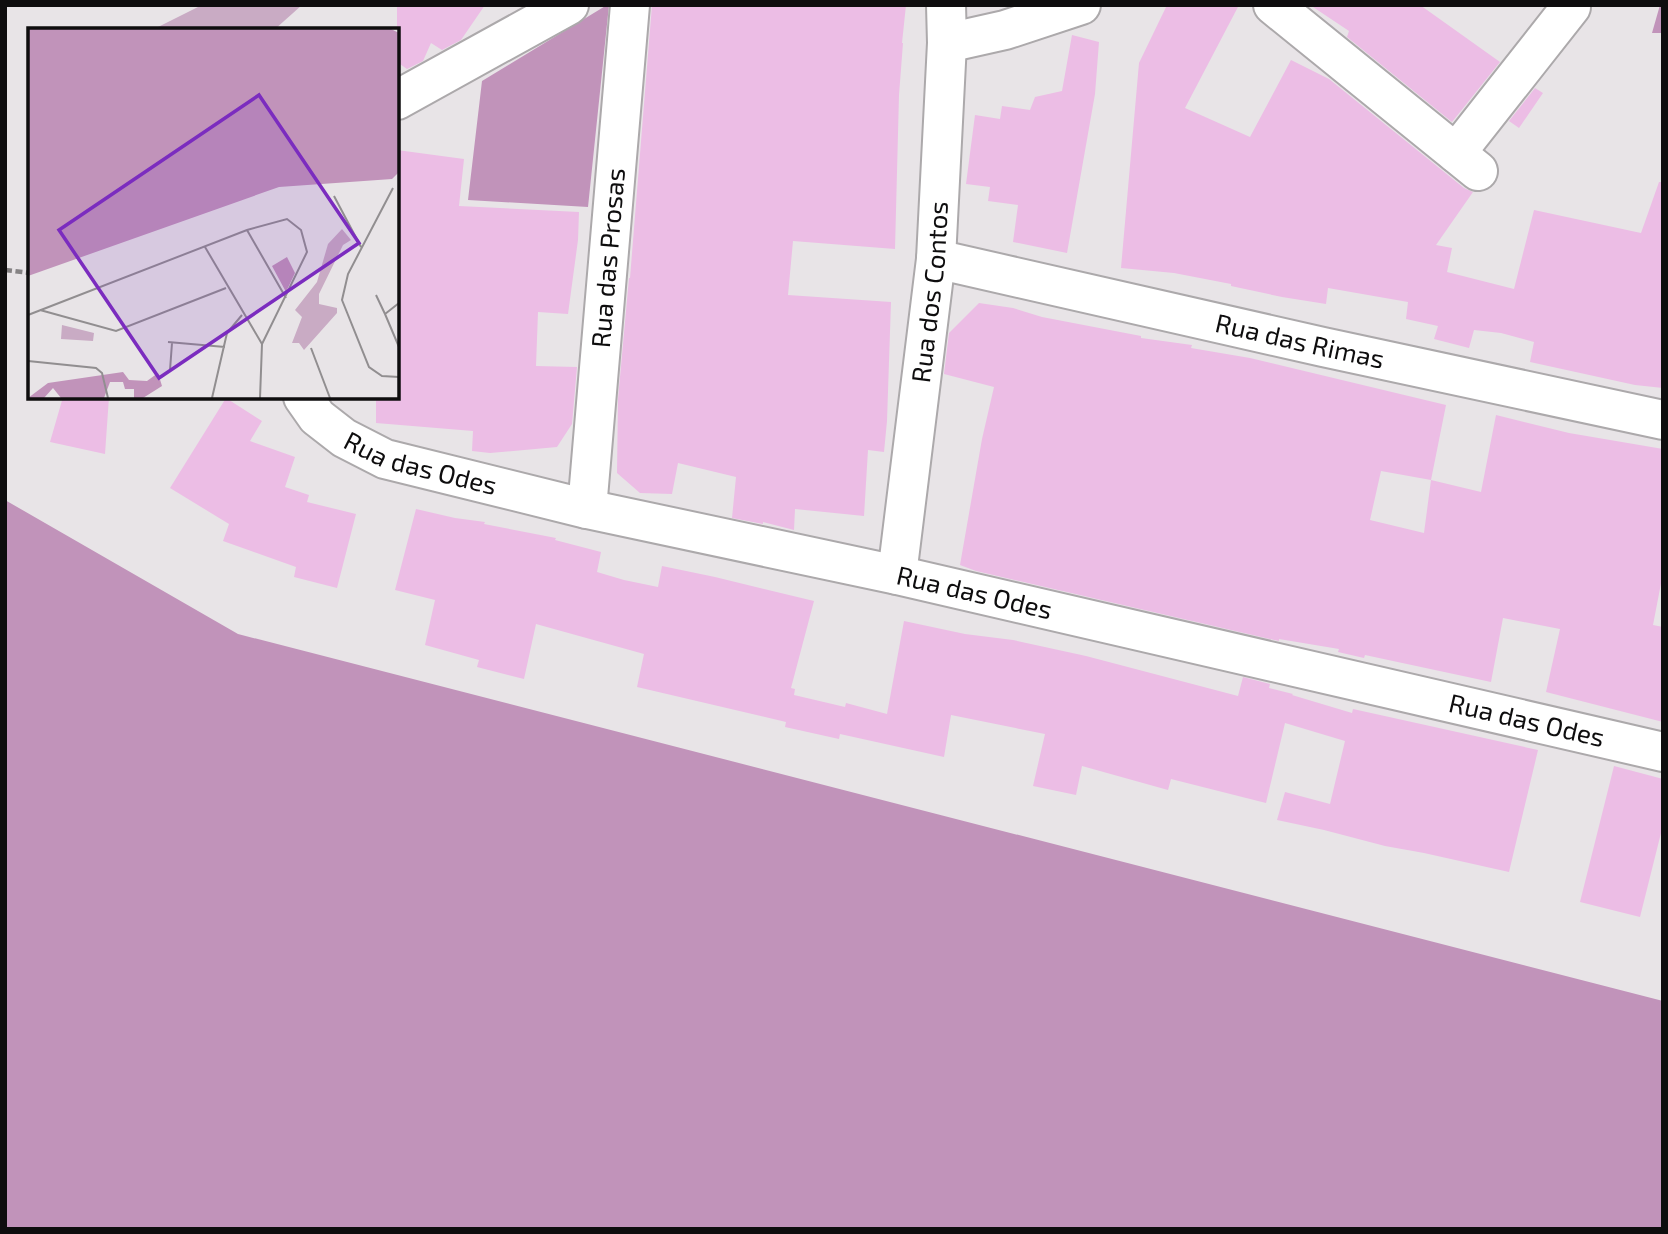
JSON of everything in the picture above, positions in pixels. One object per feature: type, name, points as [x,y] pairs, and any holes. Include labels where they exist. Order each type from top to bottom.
[{"type":"street","points":[[399,99],[569,5]]},
{"type":"street","name":"Rua das Prosas","points":[[587,509],[630,5]]},
{"type":"street","name":"Rua dos Contos","points":[[897,575],[936,259],[947,43],[946,5]]},
{"type":"street","points":[[947,43],[1004,30],[1081,5]]},
{"type":"street","points":[[1273,5],[1467,162],[1571,7]]},
{"type":"street","name":"Rua das Rimas","points":[[936,259],[1310,344],[1663,420]]},
{"type":"street","name":"Rua das Odes","points":[[304,399],[317,417],[344,438],[385,459],[587,509],[897,575],[1663,752]]},
{"type":"path","points":[[5,270],[28,273]]},
{"type":"shaded area","points":[[202,5],[302,5],[276,28],[156,28]]},
{"type":"shaded area","points":[[607,5],[588,207],[468,200],[482,81]]},
{"type":"shaded area","points":[[1660,5],[1663,5],[1663,33],[1652,33]]},
{"type":"shaded area","points":[[5,500],[238,634],[1663,1001],[1663,1229],[5,1229]]},
{"type":"building","points":[[397,5],[485,5],[461,40],[442,50],[431,43],[423,61],[407,69],[399,63]]},
{"type":"building","points":[[652,5],[906,5],[899,95],[895,249],[793,241],[788,295],[891,302],[884,452],[868,450],[864,516],[795,509],[794,530],[732,518],[736,477],[678,463],[672,494],[640,493],[617,473],[618,399]]},
{"type":"building","points":[[1167,5],[1239,5],[1185,108],[1250,137],[1291,60],[1329,79],[1464,188],[1473,192],[1436,245],[1452,248],[1447,272],[1514,289],[1534,210],[1641,233],[1659,182],[1663,182],[1663,388],[1635,385],[1530,362],[1534,342],[1501,333],[1474,330],[1469,348],[1434,339],[1438,326],[1406,319],[1408,302],[1328,288],[1326,304],[1174,273],[1121,268],[1139,63]]},
{"type":"building","points":[[1310,5],[1420,5],[1500,62],[1452,122],[1347,37],[1349,31]]},
{"type":"building","points":[[1072,35],[1099,42],[1095,94],[1067,253],[1013,242],[1018,205],[988,201],[990,187],[966,184],[975,115],[1000,119],[1002,106],[1030,110],[1035,97],[1062,91]]},
{"type":"building","points":[[1535,88],[1543,93],[1519,128],[1509,121]]},
{"type":"building","points":[[399,150],[464,159],[459,206],[579,212],[568,314],[538,312],[536,366],[577,367],[572,424],[557,447],[490,453],[472,451],[473,431],[376,423],[376,399],[399,399]]},
{"type":"building","points":[[979,303],[1013,308],[1042,317],[1141,338],[1192,345],[1191,348],[1250,358],[1446,405],[1431,480],[1481,492],[1496,415],[1569,433],[1663,449],[1663,573],[1653,625],[1663,627],[1663,722],[1546,692],[1560,629],[1503,618],[1491,682],[1365,655],[1364,658],[1338,652],[1339,649],[1279,641],[976,571],[960,565],[994,387],[944,374],[949,333]],"holes":[[[1381,471],[1431,480],[1424,533],[1370,520]]]},
{"type":"building","points":[[62,399],[109,399],[105,454],[50,442]]},
{"type":"building","points":[[228,399],[262,421],[250,441],[295,457],[285,487],[309,495],[307,502],[356,514],[337,588],[294,577],[296,567],[223,541],[229,524],[170,488]]},
{"type":"building","points":[[416,509],[556,538],[555,540],[601,552],[597,572],[624,580],[658,587],[662,566],[814,601],[791,688],[795,689],[794,695],[845,707],[846,703],[887,714],[904,621],[1086,656],[1238,696],[1243,677],[1270,684],[1269,688],[1352,713],[1353,709],[1538,750],[1509,872],[1277,820],[1285,792],[1330,804],[1345,741],[1285,723],[1266,803],[1171,779],[1168,790],[1082,766],[1076,795],[1033,786],[1045,734],[951,715],[944,757],[840,734],[839,739],[785,727],[786,722],[637,687],[644,654],[536,624],[524,679],[477,667],[479,660],[425,645],[435,600],[395,590]]},
{"type":"building","points":[[1614,766],[1663,779],[1663,825],[1640,917],[1580,902]]}]
